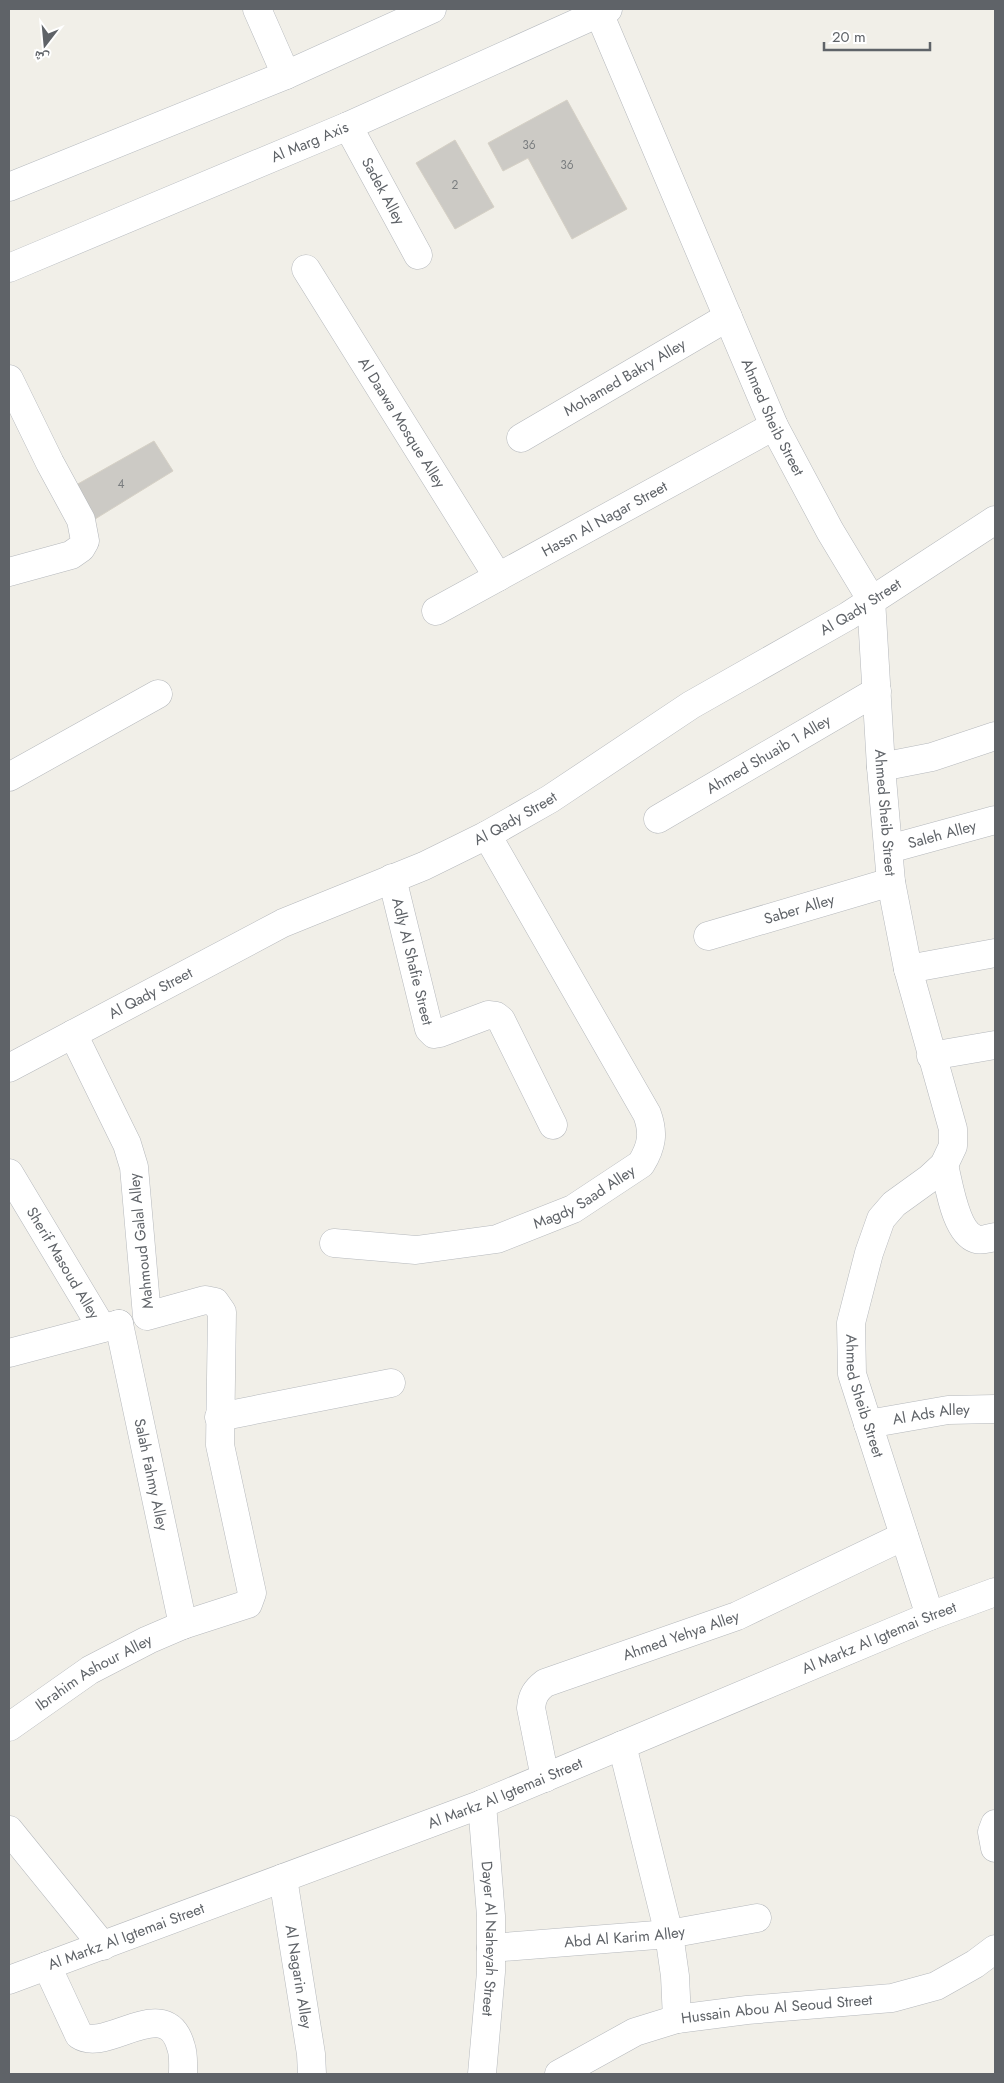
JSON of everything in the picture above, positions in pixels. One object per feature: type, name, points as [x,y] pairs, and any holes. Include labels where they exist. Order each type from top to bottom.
[{"type":"street","points":[[257,9],[286,74]]},
{"type":"street","points":[[9,187],[286,74],[432,9]]},
{"type":"street","name":"Al Marg Axis","points":[[9,268],[348,126],[603,11]]},
{"type":"street","name":"Ahmed Sheib Street","points":[[603,11],[774,426],[830,531],[871,600],[880,767],[891,882],[908,969],[953,1129],[953,1146],[944,1165],[930,1178],[894,1204],[881,1219],[869,1253],[851,1323],[852,1374],[930,1616]]},
{"type":"street","name":"Sadek Alley","points":[[348,126],[418,255]]},
{"type":"street","name":"Al Daawa Mosque Alley","points":[[306,269],[498,577]]},
{"type":"street","name":"Mohamed Bakry Alley","points":[[521,438],[728,317]]},
{"type":"street","points":[[9,379],[50,463],[81,520],[85,541],[81,548],[71,554],[9,572]]},
{"type":"street","name":"Hassn Al Nagar Street","points":[[436,611],[774,426]]},
{"type":"street","name":"Al Qady Street","points":[[9,1068],[283,924],[424,866],[486,835],[550,799],[691,705],[848,616],[995,520]]},
{"type":"street","name":"Ahmed Shuaib 1 Alley","points":[[658,819],[877,691]]},
{"type":"street","points":[[9,777],[158,694]]},
{"type":"street","points":[[880,767],[932,757],[995,736]]},
{"type":"street","name":"Saleh Alley","points":[[888,849],[995,820]]},
{"type":"street","name":"Magdy Saad Alley","points":[[334,1243],[416,1250],[497,1239],[573,1210],[641,1164],[648,1153],[652,1140],[652,1126],[647,1114],[486,835]]},
{"type":"street","name":"Adly Al Shafie Street","points":[[392,878],[429,1029],[434,1034],[440,1033],[488,1015],[496,1016],[501,1020],[553,1125]]},
{"type":"street","name":"Saber Alley","points":[[708,936],[891,882]]},
{"type":"street","points":[[908,969],[995,953]]},
{"type":"street","name":"Mahmoud Galal Alley","points":[[74,1034],[127,1144],[134,1167],[147,1316],[205,1300],[215,1302],[219,1306],[223,1318],[219,1416],[220,1445],[225,1478],[252,1590],[252,1597],[248,1604],[183,1625]]},
{"type":"street","points":[[931,1056],[995,1045]]},
{"type":"street","points":[[944,1165],[957,1215],[967,1233],[974,1238],[982,1240],[995,1237]]},
{"type":"street","name":"Sherif Masoud Alley","points":[[9,1173],[110,1326]]},
{"type":"street","name":"Sherif Masoud Alley","points":[[9,1353],[147,1316]]},
{"type":"street","name":"Salah Fahmy Alley","points":[[110,1326],[183,1625]]},
{"type":"street","points":[[219,1416],[391,1384]]},
{"type":"street","name":"Al Ads Alley","points":[[868,1424],[948,1410],[995,1410]]},
{"type":"street","name":"Ahmed Yehya Alley","points":[[545,1778],[530,1708],[534,1694],[545,1683],[737,1616],[904,1536]]},
{"type":"street","name":"Al Markz Al Igtemai Street","points":[[9,1980],[482,1804],[930,1616],[995,1592]]},
{"type":"street","name":"Ibrahim Ashour Alley","points":[[9,1727],[90,1670],[148,1640],[183,1625]]},
{"type":"street","points":[[622,1745],[669,1934],[675,1976],[677,2019]]},
{"type":"street","name":"Dayer Al Naheyah Street","points":[[482,1804],[491,1916],[487,2034],[482,2074]]},
{"type":"street","points":[[995,1824],[992,1832],[995,1848]]},
{"type":"street","points":[[9,1830],[103,1946]]},
{"type":"street","name":"Al Nagarin Alley","points":[[283,1878],[311,2054],[312,2074]]},
{"type":"street","name":"Abd Al Karim Alley","points":[[491,1948],[669,1934],[757,1918]]},
{"type":"street","name":"Hussain Abou Al Seoud Street","points":[[559,2074],[567,2072],[612,2043],[636,2032],[677,2019],[747,2010],[892,1998],[936,1986],[975,1964],[995,1949]]},
{"type":"street","points":[[47,1966],[80,2034],[89,2039],[95,2039],[148,2023],[160,2024],[171,2029],[178,2038],[182,2049],[183,2074]]},
{"type":"building","points":[[567,100],[627,209],[572,239],[528,158],[503,171],[488,143]]},
{"type":"building","points":[[455,140],[494,207],[455,229],[416,163]]},
{"type":"building","points":[[154,441],[173,471],[87,524],[69,489]]}]
